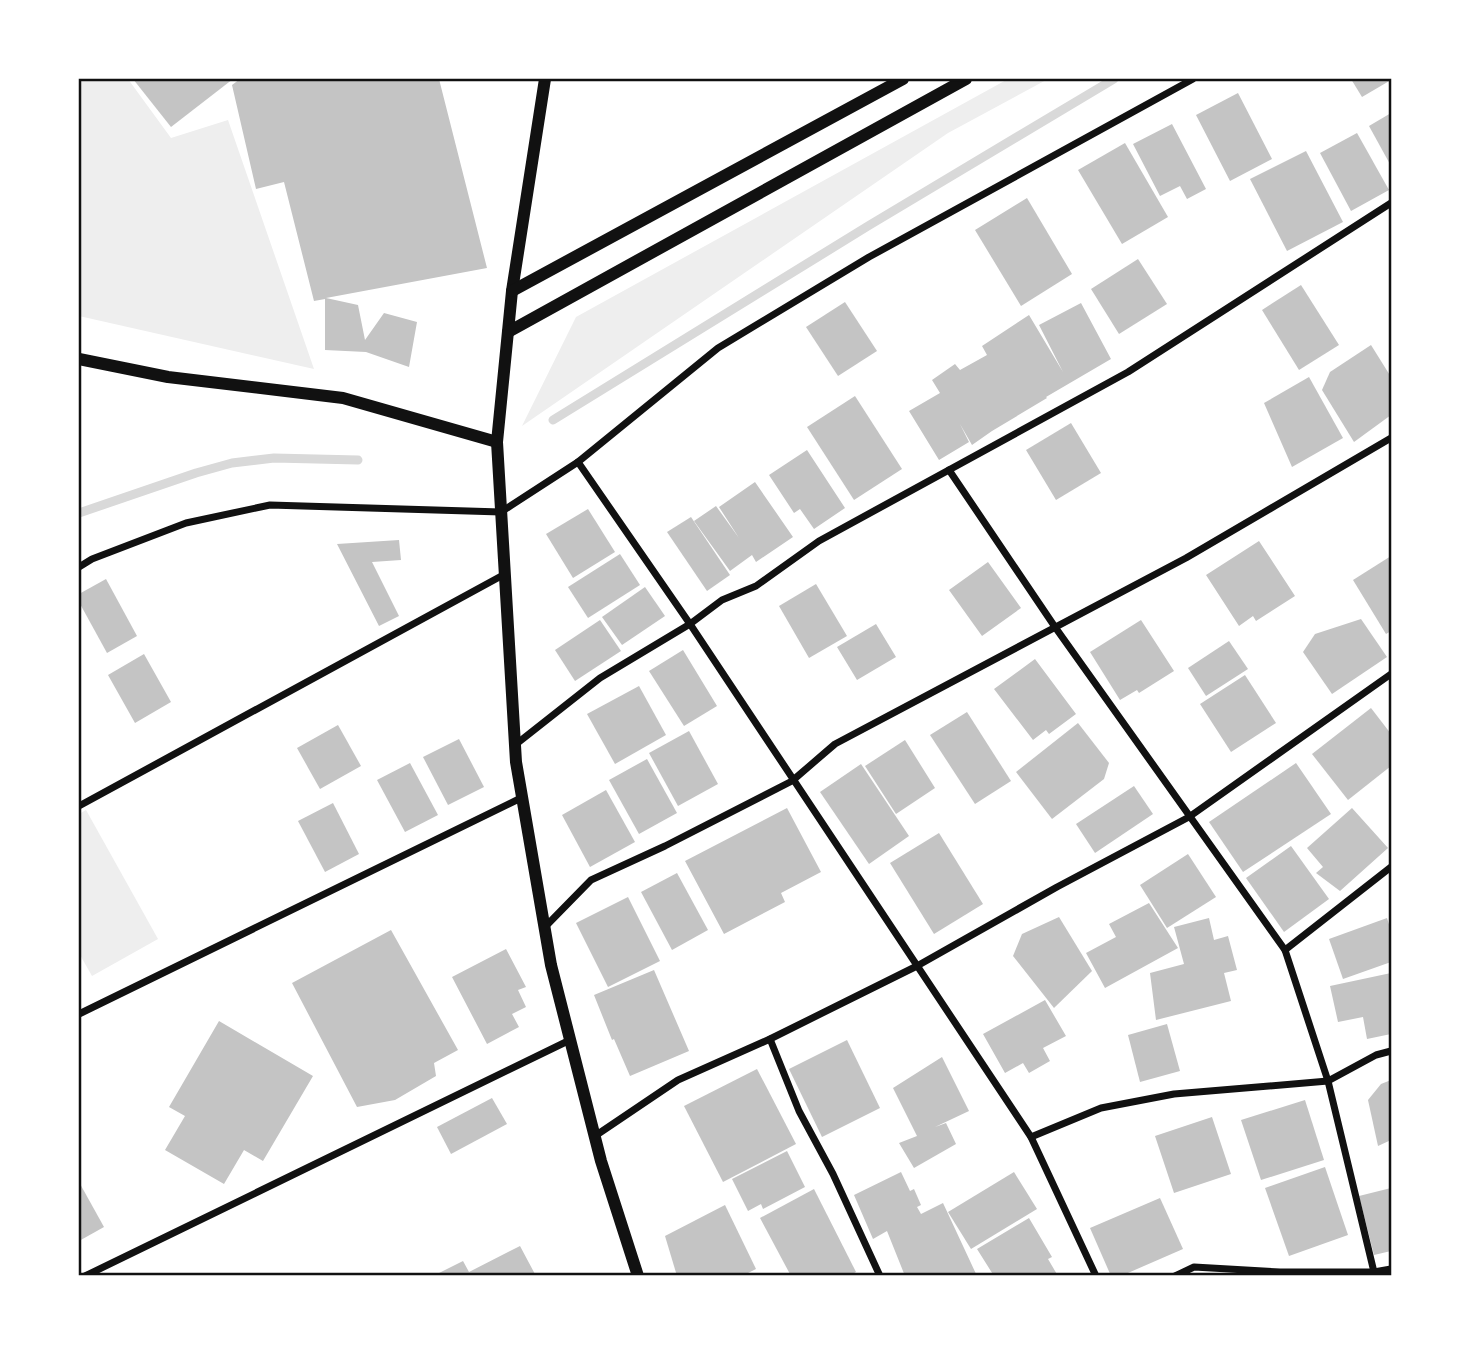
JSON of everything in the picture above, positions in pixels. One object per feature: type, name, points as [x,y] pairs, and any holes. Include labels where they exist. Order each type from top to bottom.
[{"type":"street","points":[[545,79],[512,291],[497,442],[515,745],[551,965],[595,1136],[638,1276]]},
{"type":"street","points":[[512,291],[903,79]]},
{"type":"street","points":[[508,332],[967,79]]},
{"type":"street","points":[[79,567],[92,559],[186,523],[270,505],[501,512],[578,461],[718,348],[869,257],[1193,79]]},
{"type":"street","points":[[515,745],[600,678],[690,624],[722,600],[756,586],[819,541],[1128,372],[1391,203]]},
{"type":"street","points":[[79,359],[168,377],[343,398],[497,442]]},
{"type":"street","points":[[544,927],[590,880],[665,846],[793,781],[835,744],[1186,558],[1391,438]]},
{"type":"street","points":[[578,461],[690,624],[1031,1137],[1096,1276]]},
{"type":"street","points":[[949,470],[1055,627],[1285,950],[1328,1081],[1377,1274]]},
{"type":"street","points":[[79,806],[505,574]]},
{"type":"street","points":[[595,1136],[678,1080],[770,1039],[917,966],[1189,817],[1391,674]]},
{"type":"street","points":[[79,1014],[523,797]]},
{"type":"street","points":[[1285,950],[1391,867]]},
{"type":"street","points":[[770,1039],[800,1111],[833,1174],[880,1276]]},
{"type":"street","points":[[85,1276],[570,1040]]},
{"type":"street","points":[[1031,1137],[1101,1108],[1174,1094],[1328,1081],[1376,1055],[1391,1051]]},
{"type":"street","points":[[1175,1276],[1194,1267],[1377,1274],[1391,1269]]},
{"type":"shaded area","points":[[79,79],[128,79],[171,138],[228,120],[314,369],[79,316]]},
{"type":"shaded area","points":[[1008,79],[1048,79],[948,133],[522,426],[576,317]]},
{"type":"shaded area","points":[[86,810],[158,939],[92,976],[79,953],[79,814]]},
{"type":"building","points":[[133,79],[233,79],[171,127]]},
{"type":"building","points":[[240,79],[439,79],[487,268],[326,298],[358,305],[365,340],[384,313],[417,322],[409,367],[366,352],[325,350],[325,299],[314,301],[284,182],[256,189],[232,85]]},
{"type":"building","points":[[1351,79],[1391,79],[1391,80],[1362,97]]},
{"type":"building","points":[[1238,93],[1272,159],[1230,181],[1196,115]]},
{"type":"building","points":[[1391,113],[1391,166],[1369,126]]},
{"type":"building","points":[[1172,124],[1206,189],[1187,199],[1180,186],[1160,196],[1133,144]]},
{"type":"building","points":[[1357,133],[1389,190],[1351,211],[1320,153]]},
{"type":"building","points":[[1125,143],[1168,217],[1122,244],[1078,170]]},
{"type":"building","points":[[1306,151],[1343,222],[1287,251],[1250,179]]},
{"type":"building","points":[[1027,198],[1072,274],[1021,306],[975,230]]},
{"type":"building","points":[[1138,259],[1167,304],[1119,334],[1091,289]]},
{"type":"building","points":[[1301,285],[1339,345],[1299,370],[1262,310]]},
{"type":"building","points":[[845,302],[877,351],[838,376],[806,327]]},
{"type":"building","points":[[1081,303],[1111,359],[972,445],[960,424],[969,442],[939,460],[909,411],[940,393],[932,380],[955,364],[960,370],[987,355],[982,346],[1029,315],[1063,372],[1039,325]]},
{"type":"building","points":[[1371,345],[1391,377],[1391,415],[1354,442],[1322,390],[1330,372]]},
{"type":"building","points":[[1309,377],[1343,438],[1292,467],[1264,403]]},
{"type":"building","points":[[855,396],[902,469],[854,500],[807,427]]},
{"type":"building","points":[[1071,423],[1101,473],[1056,500],[1026,450]]},
{"type":"building","points":[[807,450],[845,508],[814,529],[800,509],[794,513],[769,475]]},
{"type":"building","points":[[755,482],[793,537],[756,562],[752,555],[730,571],[694,521],[716,506],[739,538],[719,507]]},
{"type":"building","points":[[588,509],[615,552],[573,578],[546,534]]},
{"type":"building","points":[[691,517],[730,575],[707,591],[667,532]]},
{"type":"building","points":[[399,540],[401,560],[372,562],[399,616],[379,626],[337,544]]},
{"type":"building","points":[[1259,541],[1295,596],[1256,621],[1253,616],[1239,626],[1206,575]]},
{"type":"building","points":[[620,554],[640,585],[588,618],[568,587]]},
{"type":"building","points":[[1391,556],[1391,631],[1386,634],[1353,580]]},
{"type":"building","points":[[988,562],[1021,608],[982,636],[949,590]]},
{"type":"building","points":[[106,579],[137,636],[107,653],[79,602],[79,594]]},
{"type":"building","points":[[816,584],[847,636],[809,658],[779,606]]},
{"type":"building","points":[[645,587],[665,616],[622,645],[602,617]]},
{"type":"building","points":[[1361,619],[1387,657],[1332,694],[1303,652],[1315,634]]},
{"type":"building","points":[[600,620],[621,651],[575,681],[555,650]]},
{"type":"building","points":[[1141,620],[1174,671],[1139,693],[1137,690],[1120,700],[1090,652]]},
{"type":"building","points":[[876,624],[896,657],[857,680],[837,647]]},
{"type":"building","points":[[1229,641],[1248,669],[1206,696],[1188,668]]},
{"type":"building","points":[[683,650],[717,706],[684,726],[649,671]]},
{"type":"building","points":[[144,654],[171,702],[135,723],[108,675]]},
{"type":"building","points":[[1035,659],[1076,714],[1049,734],[1046,730],[1033,740],[994,689]]},
{"type":"building","points":[[1245,675],[1276,723],[1231,752],[1200,704]]},
{"type":"building","points":[[639,686],[666,735],[615,764],[587,714]]},
{"type":"building","points":[[1371,708],[1391,734],[1391,766],[1348,800],[1312,754]]},
{"type":"building","points":[[967,712],[1011,781],[975,804],[930,735]]},
{"type":"building","points":[[1078,723],[1109,763],[1104,779],[1052,819],[1016,772]]},
{"type":"building","points":[[338,725],[361,766],[320,789],[297,748]]},
{"type":"building","points":[[689,731],[718,784],[678,806],[649,753]]},
{"type":"building","points":[[459,739],[484,787],[448,805],[423,757]]},
{"type":"building","points":[[905,740],[935,788],[896,814],[865,766]]},
{"type":"building","points":[[647,759],[677,813],[639,834],[609,780]]},
{"type":"building","points":[[410,763],[438,815],[405,832],[377,780]]},
{"type":"building","points":[[1296,763],[1331,814],[1243,872],[1209,822]]},
{"type":"building","points":[[861,764],[909,836],[869,864],[820,792]]},
{"type":"building","points":[[1134,786],[1153,814],[1095,853],[1076,824]]},
{"type":"building","points":[[606,790],[635,842],[590,867],[562,815]]},
{"type":"building","points":[[333,803],[359,854],[325,872],[298,821]]},
{"type":"building","points":[[787,808],[821,872],[781,893],[785,902],[724,934],[685,861]]},
{"type":"building","points":[[1352,808],[1388,848],[1340,891],[1316,873],[1323,867],[1307,848]]},
{"type":"building","points":[[939,833],[983,904],[934,934],[890,863]]},
{"type":"building","points":[[1291,846],[1329,899],[1284,932],[1246,878]]},
{"type":"building","points":[[1188,854],[1216,897],[1167,928],[1140,885]]},
{"type":"building","points":[[677,873],[708,930],[672,950],[641,892]]},
{"type":"building","points":[[628,897],[660,961],[608,987],[576,923]]},
{"type":"building","points":[[1149,903],[1178,948],[1105,988],[1086,953],[1116,937],[1109,924]]},
{"type":"building","points":[[1059,917],[1092,971],[1054,1008],[1013,956],[1022,934]]},
{"type":"building","points":[[1209,918],[1214,940],[1228,936],[1237,970],[1224,973],[1231,1001],[1156,1020],[1150,973],[1184,964],[1174,927]]},
{"type":"building","points":[[1387,918],[1391,931],[1391,962],[1343,979],[1329,939]]},
{"type":"building","points":[[391,930],[458,1050],[434,1063],[436,1076],[395,1100],[357,1107],[292,983]]},
{"type":"building","points":[[506,949],[526,987],[518,990],[526,1007],[512,1014],[519,1027],[487,1044],[452,977]]},
{"type":"building","points":[[654,970],[689,1051],[630,1076],[594,995]]},
{"type":"building","points":[[1391,973],[1391,1034],[1367,1039],[1363,1017],[1338,1022],[1330,986]]},
{"type":"building","points":[[1045,1000],[1066,1036],[1043,1048],[1050,1061],[1029,1073],[1023,1063],[1005,1073],[983,1034]]},
{"type":"building","points":[[219,1021],[313,1076],[263,1161],[244,1150],[224,1184],[165,1150],[185,1116],[169,1107]]},
{"type":"building","points":[[1167,1024],[1180,1071],[1140,1082],[1128,1035]]},
{"type":"building","points":[[847,1040],[880,1108],[822,1137],[789,1069]]},
{"type":"building","points":[[942,1057],[969,1111],[935,1127],[946,1123],[956,1144],[914,1168],[899,1143],[917,1136],[893,1088]]},
{"type":"building","points":[[757,1069],[796,1144],[723,1182],[684,1106]]},
{"type":"building","points":[[1391,1080],[1391,1140],[1378,1146],[1368,1100],[1381,1084]]},
{"type":"building","points":[[492,1098],[507,1124],[451,1154],[437,1127]]},
{"type":"building","points":[[1305,1100],[1324,1160],[1261,1180],[1241,1120]]},
{"type":"building","points":[[1212,1117],[1231,1174],[1174,1193],[1155,1136]]},
{"type":"building","points":[[787,1151],[805,1187],[763,1209],[761,1204],[748,1211],[732,1179]]},
{"type":"building","points":[[1325,1167],[1348,1235],[1289,1256],[1265,1188]]},
{"type":"building","points":[[901,1172],[910,1191],[914,1189],[921,1205],[917,1207],[921,1214],[943,1203],[977,1276],[905,1276],[887,1231],[873,1239],[854,1195]]},
{"type":"building","points":[[1014,1172],[1037,1209],[971,1249],[948,1212]]},
{"type":"building","points":[[79,1182],[104,1227],[79,1241]]},
{"type":"building","points":[[1391,1188],[1391,1251],[1374,1255],[1359,1196]]},
{"type":"building","points":[[814,1189],[856,1272],[849,1276],[791,1276],[760,1218]]},
{"type":"building","points":[[1160,1198],[1183,1249],[1121,1276],[1111,1276],[1090,1228]]},
{"type":"building","points":[[725,1205],[756,1269],[742,1276],[677,1276],[665,1236]]},
{"type":"building","points":[[1029,1218],[1052,1257],[1048,1259],[1058,1276],[994,1276],[977,1249]]},
{"type":"building","points":[[520,1246],[536,1276],[433,1276],[463,1261],[469,1272]]},
{"type":"waterway","points":[[553,420],[868,226],[1114,79]]},
{"type":"waterway","points":[[79,513],[232,463],[274,458],[358,460]]}]
